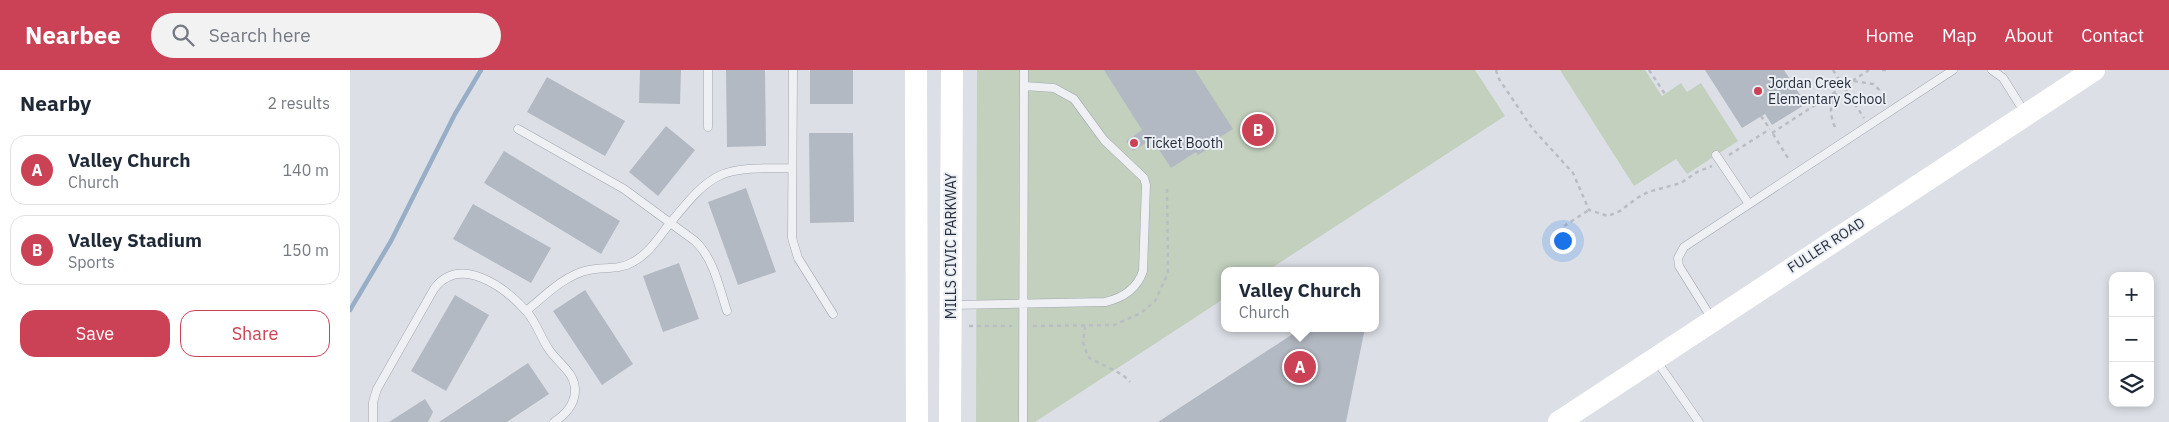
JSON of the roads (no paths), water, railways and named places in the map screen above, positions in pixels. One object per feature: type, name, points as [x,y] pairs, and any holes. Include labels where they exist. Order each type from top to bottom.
[{"type":"main road","points":[[916,70],[917,422]]},
{"type":"main road","name":"MILLS CIVIC PARKWAY","points":[[950,422],[952,70]]},
{"type":"main road","name":"FULLER ROAD","points":[[1559,422],[2094,70]]},
{"type":"lane","points":[[708,70],[708,127]]},
{"type":"lane","points":[[793,70],[792,238],[796,253],[833,314]]},
{"type":"lane","points":[[1023,422],[1024,70]]},
{"type":"lane","points":[[1712,320],[1679,266],[1678,258],[1684,247],[1953,70]]},
{"type":"lane","points":[[1992,70],[2003,78],[2026,114]]},
{"type":"lane","points":[[951,305],[1105,302],[1118,298],[1131,290],[1141,279],[1144,271],[1146,185],[1141,174],[1104,140],[1074,99],[1054,88],[1024,86]]},
{"type":"lane","points":[[518,129],[624,189],[671,222],[703,248],[709,259],[727,311]]},
{"type":"lane","points":[[1718,158],[1749,204]]},
{"type":"lane","points":[[526,311],[561,282],[576,274],[590,270],[618,268],[631,264],[643,256],[696,191],[722,173],[750,168],[792,168]]},
{"type":"lane","points":[[373,422],[372,402],[378,389],[434,289],[446,277],[456,273],[467,273],[479,277],[498,288],[526,311],[549,350],[569,371],[574,382],[573,402],[568,410],[554,422]]},
{"type":"lane","points":[[1655,358],[1699,422]]},
{"type":"waterway","points":[[350,310],[391,241],[455,114],[481,70]]},
{"type":"place","name":"Jordan Creek Elementary School","points":[[1758,91]]},
{"type":"place","name":"Valley Stadium","points":[[1258,130]]},
{"type":"place","name":"Ticket Booth","points":[[1134,143]]},
{"type":"place","name":"Valley Church","points":[[1300,367]]}]
